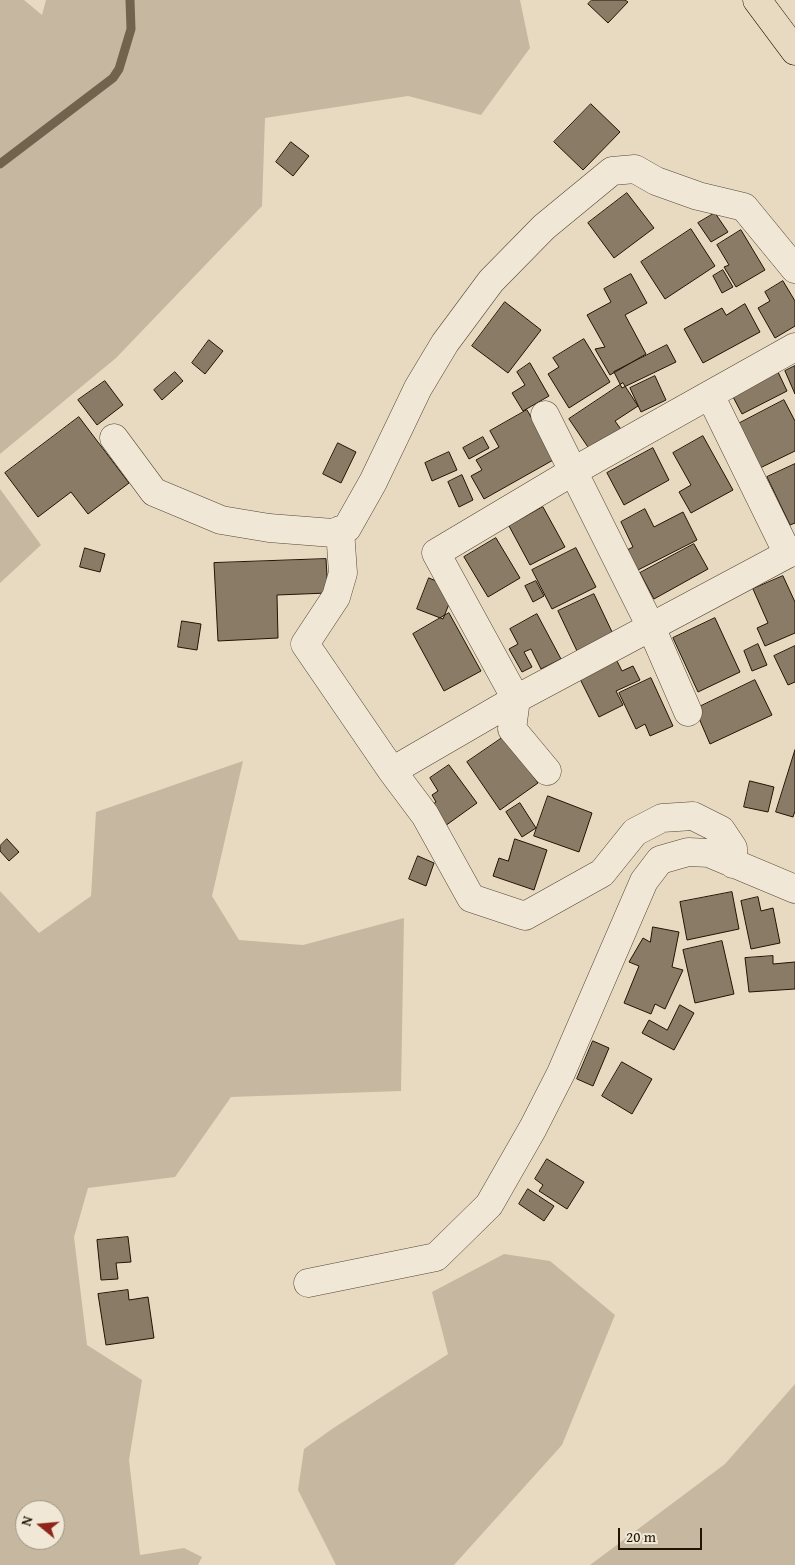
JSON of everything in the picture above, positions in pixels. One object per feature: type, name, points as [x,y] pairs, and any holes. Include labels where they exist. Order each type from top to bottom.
[{"type":"highway","points":[[757,0],[795,52]]},
{"type":"street","points":[[114,438],[154,492],[221,520],[269,528],[333,533],[346,528],[373,482],[418,388],[445,343],[491,281],[544,227],[612,171],[635,169],[656,181],[698,196],[744,207],[795,269]]},
{"type":"street","points":[[547,771],[512,729],[516,699],[436,553],[572,472],[795,347]]},
{"type":"street","points":[[392,771],[516,699],[792,552],[710,395]]},
{"type":"street","points":[[545,415],[651,627],[688,712]]},
{"type":"street","points":[[340,530],[343,573],[336,597],[305,644],[392,771],[425,815],[471,898],[525,916],[602,873],[636,832],[662,818],[693,816],[721,830],[733,848],[733,864]]},
{"type":"street","points":[[308,1283],[436,1257],[489,1205],[533,1128],[561,1073],[644,881],[660,860],[688,852],[709,854],[795,889]]},
{"type":"shaded area","points":[[0,0],[24,0],[42,15],[46,0],[520,0],[530,48],[481,115],[408,96],[265,118],[262,206],[116,358],[0,454]]},
{"type":"shaded area","points":[[0,489],[41,545],[0,583]]},
{"type":"shaded area","points":[[243,761],[212,896],[239,940],[303,945],[404,918],[401,1091],[231,1097],[175,1177],[88,1188],[74,1237],[87,1345],[142,1380],[129,1460],[140,1555],[184,1548],[202,1557],[198,1565],[0,1565],[0,891],[39,933],[91,896],[96,812]]},
{"type":"shaded area","points":[[504,1254],[550,1261],[615,1315],[562,1445],[454,1565],[336,1565],[298,1490],[304,1449],[448,1354],[432,1292]]},
{"type":"shaded area","points":[[795,1384],[795,1565],[590,1565],[725,1464]]},
{"type":"building","points":[[592,0],[625,0],[628,2],[608,23],[588,4]]},
{"type":"building","points":[[591,104],[620,132],[583,170],[554,142]]},
{"type":"building","points":[[291,142],[309,156],[293,176],[276,162]]},
{"type":"building","points":[[627,193],[654,228],[614,258],[588,223]]},
{"type":"building","points":[[715,213],[728,232],[711,242],[698,223]]},
{"type":"building","points":[[691,229],[715,266],[665,299],[641,262]]},
{"type":"building","points":[[741,230],[765,270],[736,287],[724,267],[729,265],[717,245]]},
{"type":"building","points":[[723,270],[733,287],[722,293],[713,276]]},
{"type":"building","points":[[631,274],[647,303],[625,315],[646,354],[610,375],[595,349],[605,347],[587,315],[611,302],[604,289]]},
{"type":"building","points":[[783,281],[795,301],[795,326],[775,338],[758,308],[770,301],[765,292]]},
{"type":"building","points":[[505,302],[541,330],[508,373],[472,346]]},
{"type":"building","points":[[745,304],[760,332],[703,363],[684,329],[722,308],[726,315]]},
{"type":"building","points":[[584,339],[610,382],[569,408],[548,374],[559,367],[553,358]]},
{"type":"building","points":[[209,340],[223,351],[205,374],[192,363]]},
{"type":"building","points":[[667,345],[676,362],[622,388],[614,372]]},
{"type":"building","points":[[530,363],[549,396],[523,411],[512,393],[525,385],[517,372]]},
{"type":"building","points":[[795,366],[795,394],[785,371]]},
{"type":"building","points":[[175,372],[183,381],[162,400],[154,390]]},
{"type":"building","points":[[778,372],[787,391],[742,414],[732,395]]},
{"type":"building","points":[[655,376],[666,400],[641,412],[630,388]]},
{"type":"building","points":[[105,381],[123,405],[97,425],[78,400]]},
{"type":"building","points":[[623,383],[638,406],[615,421],[623,432],[592,453],[569,419]]},
{"type":"building","points":[[784,400],[795,421],[795,451],[760,468],[738,424]]},
{"type":"building","points":[[527,410],[555,459],[484,499],[471,476],[482,470],[476,460],[499,447],[490,431]]},
{"type":"building","points":[[79,417],[129,483],[88,514],[71,492],[38,517],[5,473]]},
{"type":"building","points":[[703,436],[733,490],[691,513],[679,492],[691,485],[673,453]]},
{"type":"building","points":[[483,437],[489,448],[469,459],[463,448]]},
{"type":"building","points":[[338,443],[356,452],[341,483],[323,474]]},
{"type":"building","points":[[653,448],[669,480],[624,505],[607,473]]},
{"type":"building","points":[[449,452],[457,470],[432,481],[425,463]]},
{"type":"building","points":[[795,464],[795,523],[790,525],[767,477]]},
{"type":"building","points":[[462,475],[473,500],[459,507],[448,482]]},
{"type":"building","points":[[543,507],[565,547],[530,565],[509,526]]},
{"type":"building","points":[[645,509],[654,527],[683,512],[697,540],[634,572],[623,552],[633,547],[621,522]]},
{"type":"building","points":[[496,538],[520,578],[488,597],[464,557]]},
{"type":"building","points":[[694,544],[708,569],[654,599],[640,573]]},
{"type":"building","points":[[85,548],[105,554],[100,572],[80,567]]},
{"type":"building","points":[[576,548],[596,587],[552,609],[532,570]]},
{"type":"building","points":[[326,559],[328,593],[277,595],[278,638],[218,641],[214,563]]},
{"type":"building","points":[[783,576],[795,602],[795,633],[765,646],[757,628],[768,623],[753,589]]},
{"type":"building","points":[[429,578],[455,589],[443,619],[417,609]]},
{"type":"building","points":[[536,581],[544,596],[533,602],[525,586]]},
{"type":"building","points":[[594,594],[613,634],[577,651],[558,611]]},
{"type":"building","points":[[449,613],[481,671],[444,691],[413,634]]},
{"type":"building","points":[[537,614],[561,659],[541,669],[531,649],[524,652],[532,667],[522,672],[509,649],[518,644],[510,629]]},
{"type":"building","points":[[715,618],[740,672],[698,692],[673,638]]},
{"type":"building","points":[[182,621],[201,624],[197,650],[178,647]]},
{"type":"building","points":[[758,644],[767,665],[752,671],[744,651]]},
{"type":"building","points":[[795,646],[795,682],[788,685],[774,656]]},
{"type":"building","points":[[616,659],[622,671],[633,666],[640,680],[616,691],[623,705],[599,717],[579,677]]},
{"type":"building","points":[[651,678],[673,726],[650,736],[645,724],[636,729],[619,693]]},
{"type":"building","points":[[755,680],[772,715],[710,744],[695,709]]},
{"type":"building","points":[[505,736],[538,783],[500,810],[467,762]]},
{"type":"building","points":[[795,750],[795,811],[793,817],[776,812]]},
{"type":"building","points":[[449,765],[477,803],[445,826],[430,806],[436,802],[432,795],[438,791],[430,778]]},
{"type":"building","points":[[750,781],[774,787],[768,812],[744,807]]},
{"type":"building","points":[[548,796],[592,813],[579,852],[534,836]]},
{"type":"building","points":[[520,803],[536,828],[522,837],[506,812]]},
{"type":"building","points":[[7,839],[19,852],[9,861],[0,851],[0,846]]},
{"type":"building","points":[[515,839],[547,850],[534,890],[493,876],[499,858],[508,861]]},
{"type":"building","points":[[418,856],[434,863],[426,886],[409,879]]},
{"type":"building","points":[[732,892],[739,929],[687,940],[680,902]]},
{"type":"building","points":[[758,897],[761,911],[773,908],[780,943],[751,949],[741,901]]},
{"type":"building","points":[[653,927],[679,932],[672,967],[683,970],[665,1009],[655,1004],[651,1014],[624,1003],[639,966],[629,962],[643,938],[650,942]]},
{"type":"building","points":[[722,941],[734,994],[695,1003],[683,950]]},
{"type":"building","points":[[773,956],[773,964],[795,962],[795,989],[749,992],[745,958]]},
{"type":"building","points":[[680,1005],[694,1013],[674,1050],[642,1033],[649,1020],[667,1030]]},
{"type":"building","points":[[593,1041],[609,1048],[593,1086],[577,1079]]},
{"type":"building","points":[[622,1062],[652,1079],[632,1114],[602,1096]]},
{"type":"building","points":[[547,1159],[584,1182],[567,1209],[539,1191],[543,1185],[535,1179]]},
{"type":"building","points":[[528,1189],[554,1206],[544,1221],[519,1204]]},
{"type":"building","points":[[128,1237],[131,1262],[116,1263],[118,1279],[101,1280],[97,1240]]},
{"type":"building","points":[[128,1290],[129,1300],[148,1297],[154,1338],[106,1345],[98,1294]]},
{"type":"waterway","points":[[0,164],[113,78],[119,69],[131,29],[130,0]]}]
